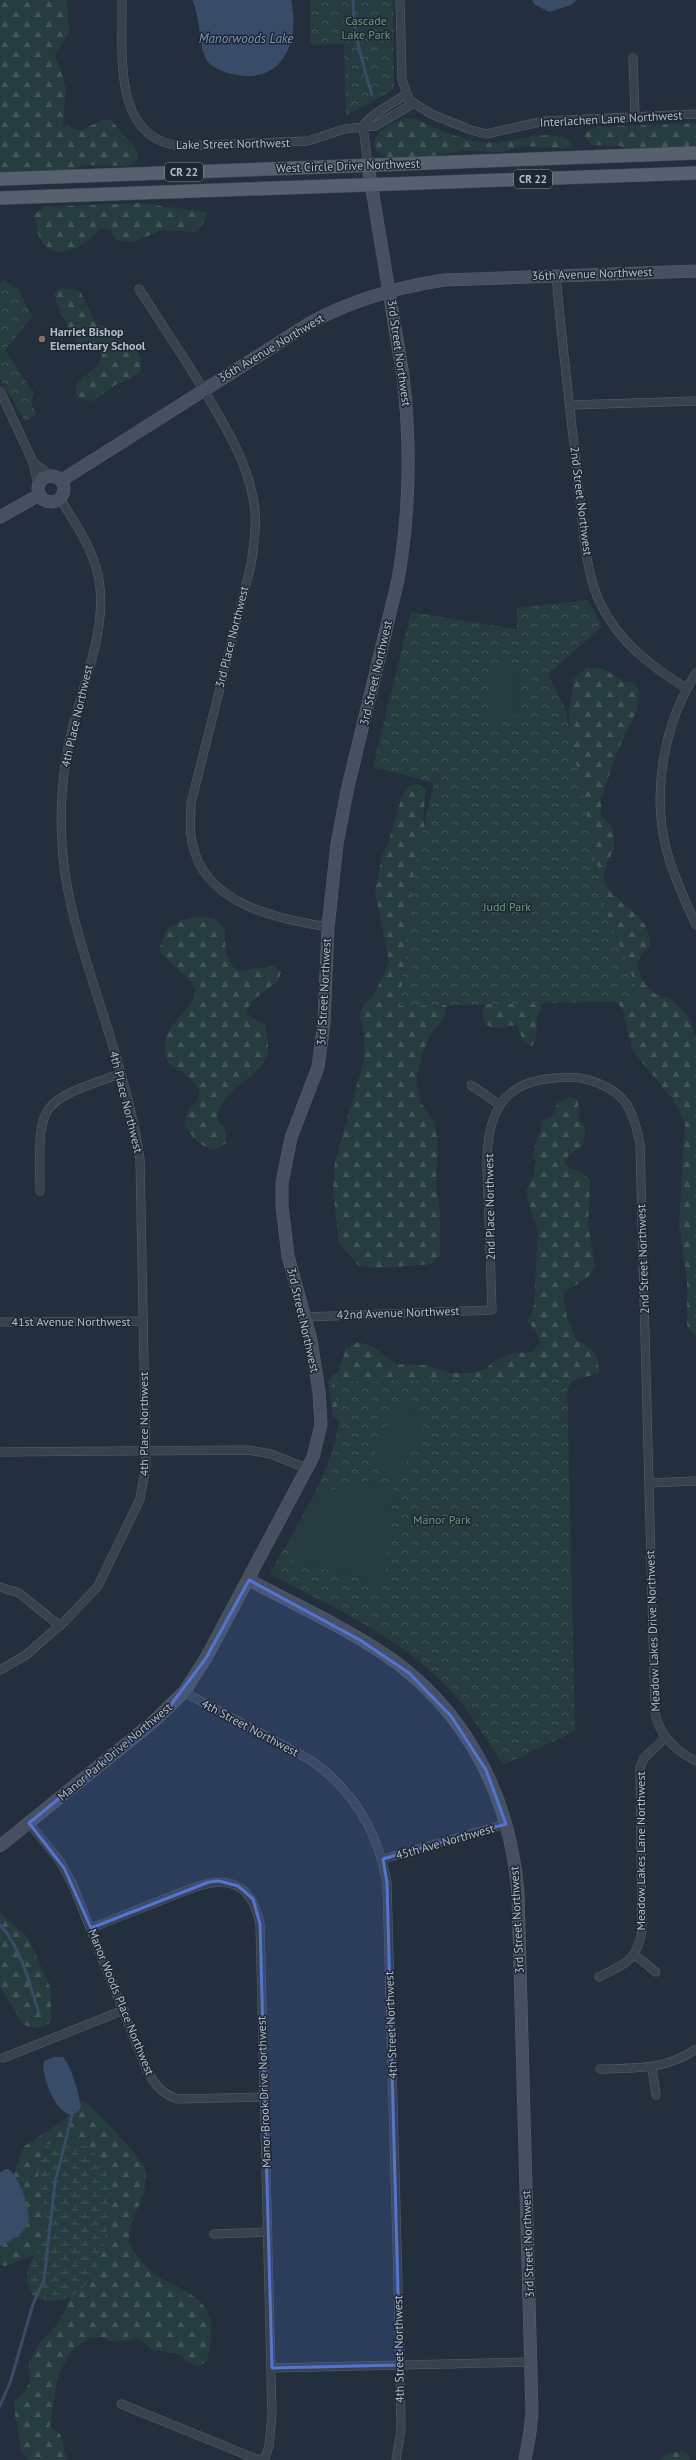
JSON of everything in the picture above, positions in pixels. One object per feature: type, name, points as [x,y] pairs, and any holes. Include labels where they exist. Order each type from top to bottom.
[{"type":"main road","name":"West Circle Drive Northwest","points":[[0,179],[696,153]]},
{"type":"main road","name":"West Circle Drive Northwest","points":[[0,198],[696,173]]},
{"type":"street","name":"Lake Street Northwest","points":[[122,0],[124,79],[130,109],[141,126],[166,144],[181,146],[294,143],[346,129],[363,127]]},
{"type":"street","points":[[363,127],[371,117],[392,106],[406,94],[402,79],[400,0]]},
{"type":"street","points":[[633,58],[635,116]]},
{"type":"street","name":"Interlachen Lane Northwest","points":[[406,94],[414,103],[431,114],[486,134],[544,121],[696,114]]},
{"type":"street","points":[[363,127],[378,124],[414,103]]},
{"type":"street","name":"3rd Street Northwest","points":[[363,127],[370,184],[390,292],[407,406],[408,480],[404,547],[398,580],[347,791],[337,844],[328,927],[322,1045],[318,1067],[291,1138],[282,1183],[282,1206],[288,1256],[305,1317],[321,1412],[318,1440],[308,1469],[249,1580],[366,1643],[409,1672],[426,1688],[451,1716],[470,1741],[499,1798],[516,1869],[518,1893],[531,2362],[531,2426],[524,2460]]},
{"type":"street","name":"36th Avenue Northwest","points":[[0,517],[39,490],[44,477],[57,478],[324,316],[390,292],[418,284],[444,280],[696,271]]},
{"type":"street","name":"2nd Street Northwest","points":[[556,276],[585,540],[594,586],[600,604],[633,650],[659,671],[686,688]]},
{"type":"street","name":"3rd Place Northwest","points":[[139,290],[204,390],[242,456],[254,500],[255,525],[251,565],[194,790],[191,817],[192,842],[207,876],[233,898],[264,914],[328,927]]},
{"type":"street","points":[[0,391],[33,462],[39,490],[46,501],[53,502],[60,499],[64,490],[57,478],[33,462]]},
{"type":"street","points":[[570,406],[696,401]]},
{"type":"street","name":"4th Place Northwest","points":[[0,1670],[26,1655],[60,1626],[98,1586],[140,1499],[146,1452],[140,1159],[134,1127],[120,1074],[76,926],[63,866],[61,818],[64,768],[97,633],[100,593],[94,560],[87,544],[60,499]]},
{"type":"street","points":[[696,673],[686,688],[675,715],[664,753],[660,803],[662,830],[668,857],[679,890],[696,925]]},
{"type":"street","points":[[40,1191],[40,1131],[49,1106],[67,1094],[120,1074]]},
{"type":"street","name":"2nd Street Northwest","points":[[568,1077],[585,1079],[611,1089],[631,1109],[640,1144],[649,1483]]},
{"type":"street","name":"2nd Place Northwest","points":[[492,1310],[488,1153],[494,1119],[500,1105],[514,1091],[529,1083],[568,1077]]},
{"type":"street","points":[[471,1085],[500,1105]]},
{"type":"street","name":"42nd Avenue Northwest","points":[[305,1317],[492,1310]]},
{"type":"street","name":"41st Avenue Northwest","points":[[0,1322],[143,1321]]},
{"type":"street","points":[[0,1452],[254,1451],[271,1454],[308,1469]]},
{"type":"street","points":[[649,1483],[696,1482]]},
{"type":"street","name":"Meadow Lakes Drive Northwest","points":[[649,1483],[656,1722],[666,1737],[679,1751],[696,1761]]},
{"type":"street","name":"Manor Park Drive Northwest","points":[[0,1846],[153,1722],[184,1692],[206,1658],[249,1580]]},
{"type":"street","points":[[0,1587],[24,1596],[60,1626]]},
{"type":"street","name":"4th Street Northwest","points":[[184,1692],[312,1761],[330,1774],[344,1788],[368,1822],[383,1859],[387,1883],[400,2365],[401,2430],[396,2460]]},
{"type":"street","name":"Meadow Lakes Lane Northwest","points":[[635,1956],[642,1931],[640,1768],[644,1758],[666,1737]]},
{"type":"street","name":"Manor Woods Place Northwest","points":[[29,1823],[64,1868],[91,1928],[150,2078],[171,2097],[188,2099],[264,2097]]},
{"type":"street","name":"45th Ave Northwest","points":[[383,1859],[506,1824]]},
{"type":"street","name":"Manor Brook Drive Northwest","points":[[91,1928],[209,1882],[228,1883],[246,1892],[253,1899],[260,1924],[272,2368],[272,2415],[269,2446],[264,2460]]},
{"type":"street","points":[[599,1977],[624,1964],[635,1956],[656,1972]]},
{"type":"street","points":[[3,2058],[124,2010]]},
{"type":"street","points":[[600,2069],[652,2068],[677,2060],[696,2049]]},
{"type":"street","points":[[652,2068],[656,2094]]},
{"type":"street","points":[[214,2234],[268,2232]]},
{"type":"street","points":[[272,2368],[531,2362]]},
{"type":"street","points":[[121,2404],[259,2460]]},
{"type":"highlighted area","points":[[249,1580],[360,1640],[409,1673],[451,1716],[486,1770],[506,1824],[383,1859],[387,1883],[400,2365],[272,2368],[260,1924],[253,1899],[238,1886],[219,1881],[209,1882],[91,1928],[64,1868],[29,1823],[167,1710],[206,1658]]},
{"type":"green space","points":[[0,0],[67,0],[69,33],[55,56],[66,86],[63,124],[81,131],[101,120],[111,120],[137,150],[138,154],[135,162],[129,166],[84,165],[71,170],[0,173]]},
{"type":"green space","name":"Cascade Lake Park","points":[[310,0],[393,0],[394,89],[346,116],[344,44],[310,45]]},
{"type":"green space","points":[[404,118],[418,120],[449,133],[476,141],[494,142],[539,135],[550,135],[571,141],[571,147],[555,148],[525,146],[502,152],[466,151],[413,158],[387,157],[379,153],[375,145],[377,135],[389,125]]},
{"type":"green space","points":[[696,123],[696,153],[629,152],[621,146],[592,145],[585,138],[585,133],[595,127]]},
{"type":"green space","points":[[138,203],[206,212],[205,220],[196,232],[162,230],[133,242],[116,240],[110,230],[100,229],[95,235],[81,245],[64,252],[56,252],[49,249],[40,239],[34,215],[43,207]]},
{"type":"green space","points":[[4,280],[18,289],[32,317],[5,350],[33,392],[32,406],[37,414],[25,421],[0,379],[0,283]]},
{"type":"green space","points":[[62,288],[80,291],[97,325],[108,326],[114,337],[137,349],[141,361],[141,371],[130,379],[115,385],[93,401],[80,399],[75,392],[77,383],[99,364],[102,355],[95,347],[79,344],[64,320],[54,293]]},
{"type":"green space","name":"Judd Park","points":[[588,600],[602,627],[548,674],[565,708],[607,913],[642,1001],[400,1006],[413,876],[434,783],[373,767],[411,612],[517,629],[517,608]]},
{"type":"green space","points":[[586,668],[602,668],[623,681],[634,683],[639,690],[636,712],[617,752],[601,799],[601,816],[613,828],[614,842],[613,851],[605,868],[604,877],[605,882],[611,891],[639,917],[649,934],[650,946],[642,954],[637,964],[642,980],[654,993],[672,1000],[689,1017],[696,1038],[696,1335],[693,1334],[687,1325],[687,1281],[679,1224],[685,1124],[674,1101],[632,1050],[623,1010],[612,995],[569,741],[569,714],[574,679]]},
{"type":"green space","points":[[493,669],[520,669],[519,716],[492,716]]},
{"type":"green space","points":[[417,784],[426,789],[423,819],[428,842],[448,1001],[443,1019],[430,1034],[422,1055],[416,1081],[420,1102],[434,1121],[438,1140],[436,1185],[440,1211],[440,1255],[432,1264],[381,1268],[359,1266],[339,1243],[333,1190],[335,1162],[364,1060],[364,1035],[360,1013],[364,1004],[373,997],[389,963],[375,891],[382,856],[389,841],[402,796],[408,786]]},
{"type":"green space","points":[[199,916],[215,919],[225,929],[226,952],[233,967],[238,971],[273,966],[281,972],[278,981],[253,1000],[246,1011],[251,1017],[265,1024],[268,1052],[265,1060],[253,1075],[224,1101],[217,1119],[226,1131],[226,1143],[215,1150],[201,1144],[184,1125],[188,1110],[198,1100],[199,1088],[189,1077],[171,1066],[167,1060],[165,1047],[167,1037],[172,1027],[191,1003],[194,996],[194,988],[188,979],[159,950],[167,928],[180,921]]},
{"type":"green space","points":[[547,992],[537,1018],[536,1039],[532,1046],[524,1043],[518,1027],[512,1026],[500,1028],[492,1027],[485,1023],[483,1011],[486,1002]]},
{"type":"green space","points":[[569,1097],[578,1099],[579,1119],[586,1129],[583,1145],[569,1155],[565,1164],[584,1174],[590,1180],[588,1224],[595,1267],[587,1278],[563,1293],[567,1318],[576,1340],[594,1352],[598,1361],[599,1373],[572,1381],[565,1393],[340,1418],[333,1417],[328,1382],[332,1375],[338,1373],[346,1348],[358,1342],[372,1346],[396,1364],[424,1365],[452,1373],[472,1373],[485,1369],[493,1362],[512,1353],[532,1352],[540,1342],[537,1333],[528,1321],[534,1306],[538,1231],[529,1205],[526,1189],[533,1178],[536,1163],[533,1153],[543,1120],[555,1114],[557,1103]]},
{"type":"green space","name":"Manor Park","points":[[567,1378],[575,1731],[503,1765],[460,1701],[433,1673],[390,1640],[367,1626],[270,1574],[311,1500],[329,1460],[335,1441],[338,1424],[334,1382]]},
{"type":"green space","points":[[399,1402],[428,1415],[398,1480],[369,1466]]},
{"type":"green space","points":[[363,1481],[394,1484],[385,1575],[375,1582],[289,1560],[297,1530],[311,1507],[333,1490]]},
{"type":"green space","points":[[0,1913],[28,1937],[51,1989],[51,2021],[45,2026],[35,2027],[24,2025],[0,1987]]},
{"type":"green space","points":[[84,2101],[107,2123],[136,2155],[145,2168],[146,2178],[144,2189],[130,2230],[129,2239],[131,2246],[142,2262],[157,2276],[192,2295],[204,2306],[210,2318],[211,2337],[207,2361],[199,2366],[187,2362],[180,2354],[152,2350],[140,2339],[114,2342],[102,2337],[89,2338],[72,2351],[58,2374],[50,2426],[60,2434],[67,2460],[29,2460],[21,2452],[14,2401],[24,2392],[30,2382],[29,2362],[41,2341],[60,2321],[71,2296],[70,2286],[39,2253],[6,2266],[0,2265],[0,2243],[13,2178],[23,2147],[67,2118],[75,2103]]},
{"type":"green space","points":[[60,2140],[87,2147],[100,2160],[105,2168],[107,2177],[109,2202],[107,2229],[102,2254],[94,2273],[81,2290],[72,2296],[53,2301],[32,2295],[27,2274],[29,2266],[41,2245],[46,2226],[46,2215],[38,2175],[41,2156],[46,2145]]},
{"type":"green space","points":[[683,2451],[690,2456],[689,2460],[659,2460],[666,2454]]},
{"type":"water","name":"Manorwoods Lake","points":[[192,0],[291,0],[293,29],[291,43],[286,55],[278,65],[267,72],[254,76],[238,75],[216,68],[206,59],[203,51],[197,15]]},
{"type":"water","points":[[532,0],[577,0],[571,5],[549,12],[534,4]]},
{"type":"water","points":[[54,2057],[63,2057],[72,2074],[81,2107],[75,2114],[68,2114],[61,2109],[49,2090],[43,2069],[44,2061]]},
{"type":"water","points":[[5,2169],[9,2169],[13,2173],[21,2187],[27,2204],[28,2219],[27,2225],[22,2232],[0,2246],[0,2173]]},
{"type":"waterway","points":[[353,0],[353,12],[357,36],[372,95]]},
{"type":"waterway","points":[[0,1925],[8,1934],[19,1955],[39,2013]]},
{"type":"waterway","points":[[0,2406],[10,2383],[33,2304],[44,2280],[55,2182],[72,2115]]},
{"type":"place","name":"Harriet Bishop Elementary School","points":[[42,339]]}]
